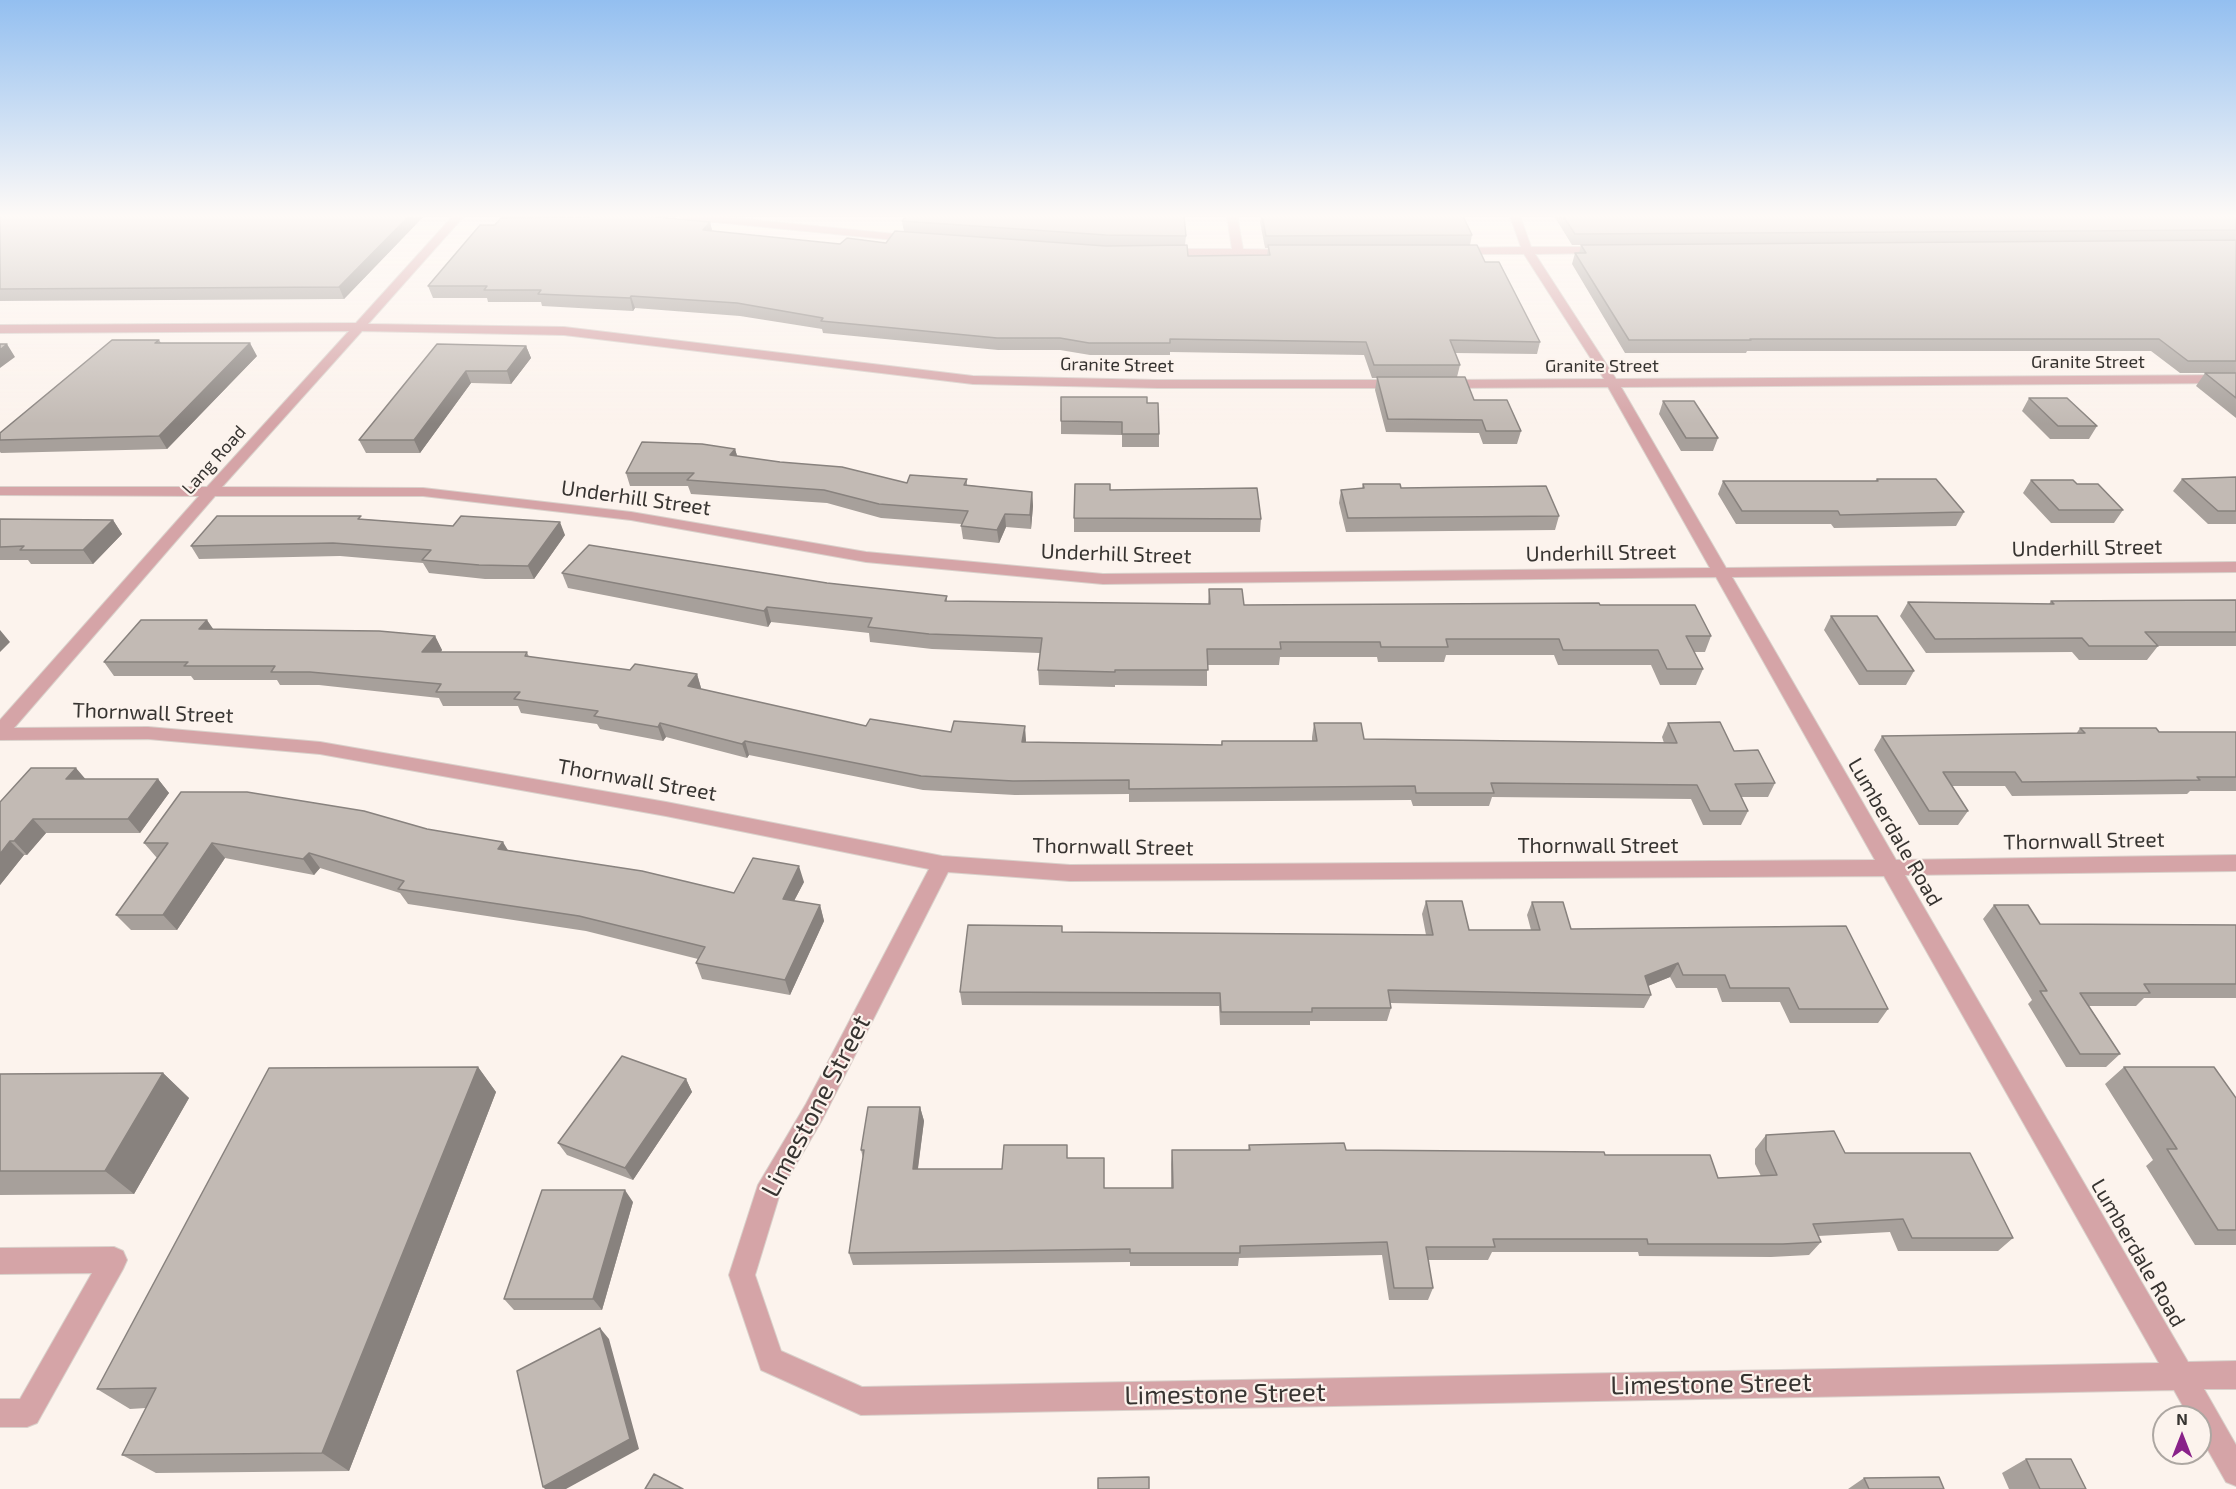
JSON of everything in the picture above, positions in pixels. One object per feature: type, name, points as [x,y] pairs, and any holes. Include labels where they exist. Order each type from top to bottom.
[{"type":"street","name":"Lang Road","points":[[0,733],[212,490],[396,285]]},
{"type":"street","name":"Lumberdale Road","points":[[1550,285],[1613,384],[1888,868],[2236,1472]]},
{"type":"street","name":"Granite Street","points":[[0,328],[358,327],[564,331],[973,380],[1158,384],[1409,384]]},
{"type":"street","name":"Granite Street","points":[[1433,384],[2236,379]]},
{"type":"street","name":"Underhill Street","points":[[0,491],[423,492],[631,516],[866,557],[1103,579],[2236,567]]},
{"type":"street","name":"Thornwall Street","points":[[0,733],[148,733],[320,748],[666,809],[942,864],[1070,873],[1888,868],[2236,863]]},
{"type":"street","name":"Limestone Street","points":[[942,864],[814,1112],[770,1185],[742,1275],[771,1360],[861,1401],[2236,1375]]},
{"type":"street","points":[[0,1261],[114,1260],[27,1413],[0,1413]]},
{"type":"building","points":[[0,285],[340,285],[339,287],[0,289]]},
{"type":"building","points":[[1511,285],[1540,342],[1450,340],[1460,365],[1374,365],[1366,342],[1170,339],[1170,343],[1089,343],[1060,338],[997,338],[821,321],[823,318],[737,303],[631,296],[630,298],[538,294],[541,290],[484,290],[487,286],[428,286]]},
{"type":"building","points":[[1595,285],[2236,285],[2236,361],[2188,361],[2159,339],[1629,340]]},
{"type":"building","points":[[112,340],[159,340],[155,343],[250,343],[159,436],[0,440],[0,433]]},
{"type":"building","points":[[437,344],[526,346],[507,371],[466,371],[414,440],[359,440]]},
{"type":"building","points":[[2205,373],[2236,373],[2236,398]]},
{"type":"building","points":[[1377,377],[1465,377],[1474,400],[1507,400],[1521,431],[1486,431],[1482,420],[1388,419]]},
{"type":"building","points":[[1061,397],[1147,397],[1147,403],[1158,403],[1159,434],[1122,434],[1122,422],[1061,421]]},
{"type":"building","points":[[2029,398],[2067,398],[2097,426],[2058,426]]},
{"type":"building","points":[[1663,401],[1694,401],[1718,438],[1686,438]]},
{"type":"building","points":[[642,442],[702,444],[735,449],[730,455],[842,467],[907,483],[910,475],[967,479],[964,485],[1032,492],[1030,515],[1005,514],[997,530],[961,526],[968,511],[879,504],[824,490],[687,480],[694,473],[626,473]]},
{"type":"building","points":[[2236,477],[2236,511],[2218,511],[2182,479]]},
{"type":"building","points":[[1877,479],[1936,479],[1964,512],[1840,515],[1838,511],[1742,511],[1723,481],[1878,481]]},
{"type":"building","points":[[2031,480],[2073,480],[2077,484],[2098,484],[2123,510],[2059,510]]},
{"type":"building","points":[[1075,484],[1110,484],[1110,490],[1257,488],[1261,519],[1074,518]]},
{"type":"building","points":[[1363,484],[1400,484],[1401,488],[1546,486],[1559,516],[1348,518],[1341,490],[1364,488]]},
{"type":"building","points":[[217,516],[361,516],[358,519],[453,526],[461,516],[560,522],[528,566],[422,560],[431,550],[333,543],[191,546]]},
{"type":"building","points":[[0,519],[113,520],[83,550],[20,550],[24,546],[0,547]]},
{"type":"building","points":[[589,545],[827,583],[947,596],[945,601],[1210,604],[1209,589],[1242,589],[1244,605],[1599,603],[1600,605],[1695,605],[1711,636],[1686,636],[1703,669],[1667,669],[1658,650],[1563,650],[1559,639],[1446,639],[1448,647],[1381,647],[1380,642],[1280,642],[1281,649],[1207,649],[1208,670],[1115,670],[1115,672],[1038,670],[1042,638],[929,634],[868,627],[872,618],[767,607],[764,611],[562,573]]},
{"type":"building","points":[[2236,600],[2236,632],[2145,632],[2158,646],[2089,646],[2082,638],[1935,639],[1908,602],[2054,604],[2051,601]]},
{"type":"building","points":[[1831,616],[1877,616],[1914,671],[1867,671]]},
{"type":"building","points":[[141,620],[207,620],[199,629],[379,631],[435,636],[422,652],[527,652],[525,656],[630,670],[635,664],[697,674],[688,686],[866,726],[870,719],[951,732],[954,721],[1025,726],[1022,742],[1222,745],[1222,741],[1317,741],[1314,723],[1361,723],[1364,739],[1677,743],[1668,723],[1720,722],[1734,751],[1758,750],[1775,783],[1735,784],[1748,811],[1710,811],[1697,785],[1491,783],[1494,793],[1416,793],[1415,786],[1129,789],[1129,780],[1013,781],[921,776],[745,741],[742,744],[660,723],[658,727],[594,716],[598,711],[514,699],[520,692],[436,692],[441,684],[310,672],[271,672],[275,666],[184,666],[188,662],[104,662]]},
{"type":"building","points":[[2080,728],[2156,728],[2159,732],[2236,732],[2236,777],[2197,777],[2200,780],[2022,782],[2015,772],[1943,772],[1968,811],[1929,811],[1882,736],[2085,733]]},
{"type":"building","points":[[31,768],[76,768],[66,779],[158,779],[128,819],[33,819],[0,854],[0,802]]},
{"type":"building","points":[[181,792],[247,792],[364,811],[427,829],[503,842],[498,849],[642,871],[734,893],[753,858],[799,866],[783,899],[820,905],[785,980],[696,963],[705,947],[579,916],[398,889],[404,881],[309,853],[303,859],[212,843],[163,915],[116,915],[168,843],[144,843]]},
{"type":"building","points":[[1426,901],[1462,901],[1469,930],[1540,930],[1532,902],[1563,902],[1571,929],[1846,926],[1888,1009],[1799,1009],[1789,988],[1730,988],[1725,975],[1683,975],[1678,963],[1645,976],[1651,995],[1388,990],[1391,1008],[1312,1008],[1312,1012],[1221,1012],[1220,993],[960,992],[968,925],[1062,926],[1062,932],[1433,935]]},
{"type":"building","points":[[1994,905],[2028,905],[2040,924],[2236,925],[2236,984],[2144,984],[2150,993],[2080,993],[2120,1054],[2080,1054],[2040,991],[2047,991]]},
{"type":"building","points":[[622,1056],[686,1079],[625,1168],[558,1143]]},
{"type":"building","points":[[478,1067],[322,1453],[122,1455],[156,1388],[97,1389],[269,1068]]},
{"type":"building","points":[[2124,1067],[2214,1067],[2236,1098],[2236,1230],[2218,1230],[2167,1149],[2177,1149]]},
{"type":"building","points":[[163,1073],[105,1171],[0,1171],[0,1074]]},
{"type":"building","points":[[868,1107],[920,1107],[913,1169],[1002,1169],[1004,1145],[1067,1145],[1067,1158],[1104,1158],[1104,1188],[1173,1188],[1172,1150],[1250,1150],[1249,1145],[1344,1143],[1346,1150],[1710,1155],[1718,1178],[1777,1175],[1766,1150],[1766,1135],[1834,1131],[1845,1153],[1970,1153],[2013,1238],[1912,1238],[1903,1219],[1813,1224],[1821,1242],[1783,1244],[1648,1244],[1647,1239],[1493,1239],[1495,1247],[1426,1247],[1433,1288],[1394,1288],[1387,1242],[1240,1246],[1240,1253],[1130,1253],[1130,1249],[849,1253]]},
{"type":"building","points":[[542,1190],[625,1190],[593,1299],[504,1299]]},
{"type":"building","points":[[600,1328],[630,1439],[543,1487],[517,1371]]},
{"type":"building","points":[[2026,1459],[2071,1459],[2086,1489],[2040,1489]]},
{"type":"building","points":[[654,1474],[683,1489],[645,1489]]},
{"type":"building","points":[[1149,1477],[1149,1489],[1098,1489],[1098,1478]]},
{"type":"building","points":[[1939,1477],[1944,1489],[1869,1489],[1864,1478]]}]
